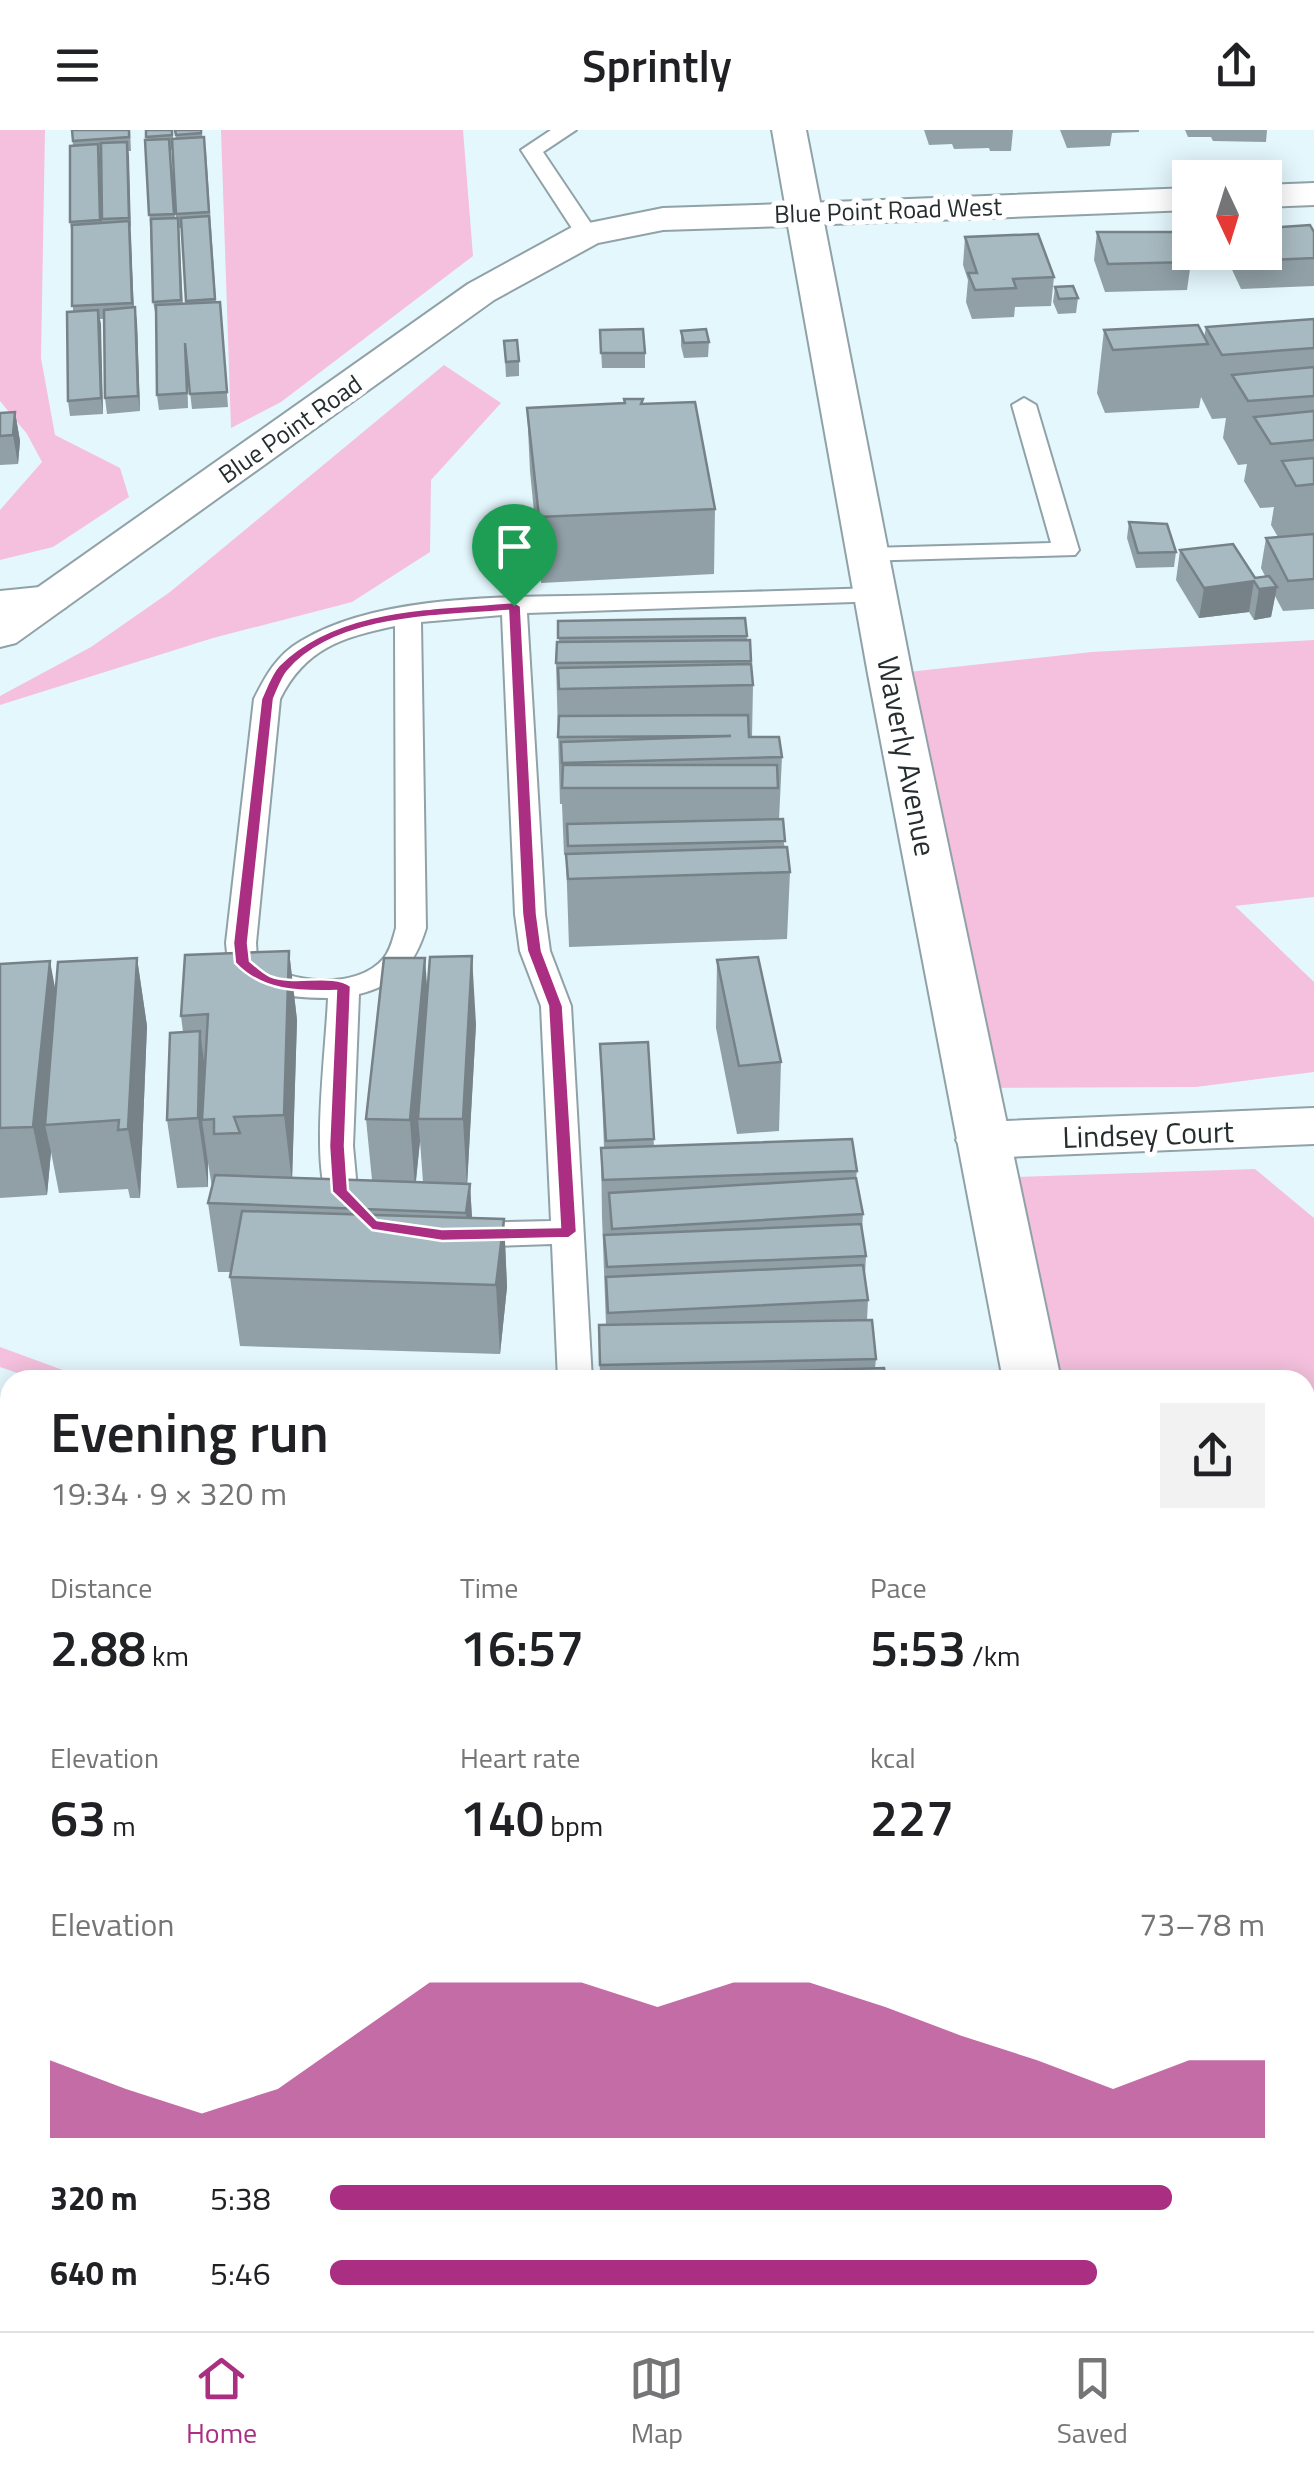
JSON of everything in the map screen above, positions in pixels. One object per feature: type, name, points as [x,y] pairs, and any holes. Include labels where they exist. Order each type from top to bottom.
[{"type":"street","name":"Waverly Avenue","points":[[789,130],[1030,1370]]},
{"type":"street","points":[[1282,195],[1314,194]]},
{"type":"street","name":"Blue Point Road West","points":[[586,234],[663,219],[1172,200]]},
{"type":"street","name":"Blue Point Road","points":[[0,634],[481,292],[586,234]]},
{"type":"street","points":[[0,604],[50,600]]},
{"type":"street","name":"Lindsey Court","points":[[983,1140],[1314,1126]]},
{"type":"lane","points":[[566,130],[531,150],[586,234]]},
{"type":"lane","points":[[408,615],[411,928],[406,948],[390,969],[372,980],[344,986],[300,987],[264,980],[242,963],[241,943],[267,699],[282,669],[315,644],[358,626],[408,615],[873,576],[1066,550],[1024,405]]},
{"type":"lane","points":[[514,606],[530,914],[534,951],[556,1006],[575,1370]]},
{"type":"lane","points":[[344,986],[337,1146],[340,1192],[372,1224],[390,1227]]},
{"type":"lane","points":[[424,1232],[569,1232]]},
{"type":"shaded area","points":[[0,130],[45,130],[41,358],[55,435],[120,468],[129,497],[53,547],[0,560],[0,510],[42,462],[27,434],[0,401]]},
{"type":"shaded area","points":[[221,130],[463,130],[473,256],[281,402],[231,428]]},
{"type":"shaded area","points":[[444,365],[501,403],[431,480],[430,552],[352,602],[213,638],[0,705],[0,696],[91,647],[170,592]]},
{"type":"shaded area","points":[[1314,640],[1314,897],[1235,906],[1314,982],[1314,1072],[1196,1087],[973,1088],[890,674],[1092,652]]},
{"type":"shaded area","points":[[1255,1169],[1314,1218],[1314,1370],[1030,1370],[990,1178]]},
{"type":"shaded area","points":[[0,1347],[63,1370],[9,1370],[0,1367]]},
{"type":"building","points":[[72,130],[129,130],[129,137],[73,141]]},
{"type":"building","points":[[146,130],[172,130],[172,135],[146,137]]},
{"type":"building","points":[[175,130],[201,130],[201,133],[176,135]]},
{"type":"building","points":[[204,137],[209,212],[176,214],[172,139]]},
{"type":"building","points":[[169,139],[174,214],[149,215],[145,140]]},
{"type":"building","points":[[127,142],[129,218],[102,219],[101,143]]},
{"type":"building","points":[[98,144],[100,220],[70,222],[70,146]]},
{"type":"building","points":[[209,216],[215,299],[186,301],[181,218]]},
{"type":"building","points":[[178,218],[181,300],[153,302],[151,219]]},
{"type":"building","points":[[129,221],[132,303],[72,306],[72,225]]},
{"type":"building","points":[[1310,225],[1314,232],[1314,258],[1282,259],[1282,227]]},
{"type":"building","points":[[1097,232],[1172,232],[1172,262],[1108,264]]},
{"type":"building","points":[[1038,234],[1054,277],[1013,279],[1016,288],[975,290],[968,273],[977,273],[965,237]]},
{"type":"building","points":[[1073,286],[1078,298],[1059,299],[1055,287]]},
{"type":"building","points":[[220,302],[227,392],[190,394],[185,343],[187,393],[157,395],[156,305]]},
{"type":"building","points":[[135,307],[138,396],[105,398],[104,310]]},
{"type":"building","points":[[98,310],[101,398],[68,401],[67,312]]},
{"type":"building","points":[[1314,319],[1314,348],[1222,355],[1206,327]]},
{"type":"building","points":[[1198,325],[1208,344],[1113,350],[1104,330]]},
{"type":"building","points":[[643,329],[645,353],[601,353],[600,330]]},
{"type":"building","points":[[706,329],[709,342],[684,343],[681,331]]},
{"type":"building","points":[[517,340],[519,361],[506,362],[504,341]]},
{"type":"building","points":[[1314,367],[1314,396],[1248,401],[1232,375]]},
{"type":"building","points":[[624,399],[643,399],[641,404],[695,402],[715,509],[539,517],[527,408],[625,403]]},
{"type":"building","points":[[1314,411],[1314,440],[1271,444],[1254,417]]},
{"type":"building","points":[[15,412],[13,435],[0,436],[0,413]]},
{"type":"building","points":[[1314,458],[1314,484],[1296,486],[1282,461]]},
{"type":"building","points":[[1129,522],[1167,524],[1176,552],[1138,553]]},
{"type":"building","points":[[1314,534],[1314,579],[1288,581],[1266,538]]},
{"type":"building","points":[[1233,544],[1255,578],[1269,576],[1277,587],[1259,589],[1254,581],[1204,588],[1180,550]]},
{"type":"building","points":[[745,618],[747,636],[558,638],[558,621]]},
{"type":"building","points":[[750,640],[751,661],[556,663],[557,642]]},
{"type":"building","points":[[751,664],[753,685],[559,689],[558,668]]},
{"type":"building","points":[[748,715],[749,737],[779,737],[782,757],[562,763],[561,742],[731,736],[558,737],[559,716]]},
{"type":"building","points":[[563,765],[777,765],[778,788],[562,788]]},
{"type":"building","points":[[783,819],[785,841],[568,846],[567,824]]},
{"type":"building","points":[[787,847],[790,872],[568,879],[566,854]]},
{"type":"building","points":[[289,951],[284,1115],[234,1117],[240,1133],[214,1134],[214,1119],[202,1120],[208,1014],[181,1016],[185,955]]},
{"type":"building","points":[[472,956],[463,1119],[418,1119],[430,957]]},
{"type":"building","points":[[758,957],[781,1062],[739,1066],[717,960]]},
{"type":"building","points":[[137,958],[128,1129],[118,1130],[119,1120],[45,1125],[58,962]]},
{"type":"building","points":[[384,958],[425,958],[410,1120],[366,1119]]},
{"type":"building","points":[[50,961],[33,1127],[0,1128],[0,964]]},
{"type":"building","points":[[200,1031],[198,1118],[167,1120],[170,1033]]},
{"type":"building","points":[[648,1042],[654,1139],[606,1141],[600,1044]]},
{"type":"building","points":[[852,1139],[857,1171],[603,1180],[601,1148]]},
{"type":"building","points":[[215,1175],[470,1184],[466,1213],[208,1203]]},
{"type":"building","points":[[856,1178],[863,1214],[612,1229],[609,1193]]},
{"type":"building","points":[[242,1211],[504,1219],[496,1285],[230,1277]]},
{"type":"building","points":[[861,1224],[866,1256],[607,1267],[604,1235]]},
{"type":"building","points":[[863,1265],[868,1300],[608,1313],[606,1277]]},
{"type":"building","points":[[872,1320],[876,1359],[600,1365],[599,1325]]},
{"type":"route","points":[[514,606],[530,914],[534,951],[548,977],[556,1006],[569,1232],[442,1235],[372,1224],[340,1192],[337,1146],[344,986],[300,987],[264,980],[242,963],[267,699],[282,669],[315,644],[358,626],[408,615],[514,606]]}]
